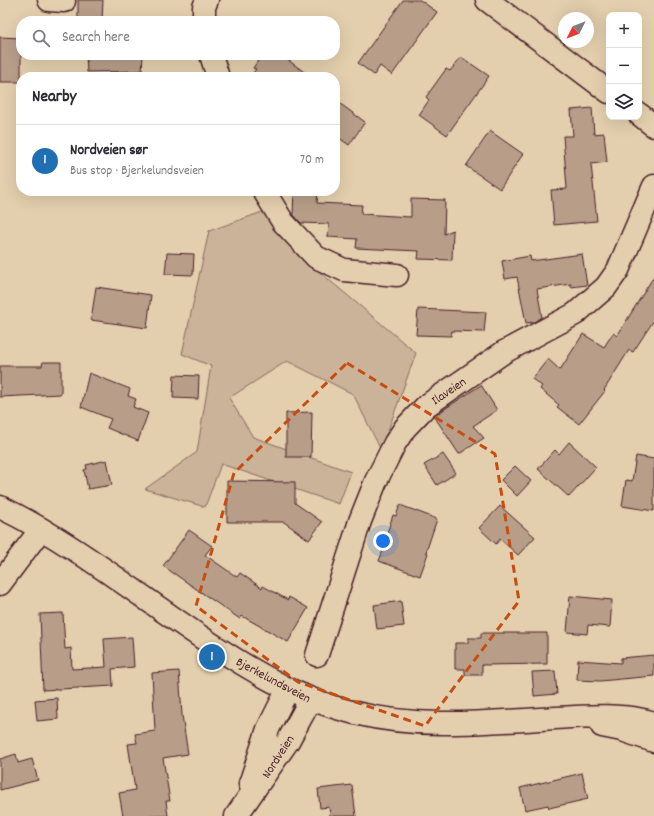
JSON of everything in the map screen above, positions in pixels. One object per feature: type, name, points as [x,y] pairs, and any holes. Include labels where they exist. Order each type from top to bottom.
[{"type":"main road","points":[[204,16],[204,7],[207,0]]},
{"type":"main road","points":[[487,0],[606,90]]},
{"type":"main road","points":[[213,60],[216,72]]},
{"type":"main road","points":[[642,116],[654,126]]},
{"type":"main road","name":"Ilaveien","points":[[317,654],[360,521],[376,481],[395,443],[405,428],[426,406],[504,352],[575,314],[606,287],[618,270],[654,186]]},
{"type":"main road","points":[[267,196],[282,222],[316,257],[344,270],[397,275]]},
{"type":"main road","name":"Bjerkelundsveien","points":[[0,507],[41,529],[77,551],[206,641],[262,676],[325,705],[382,719],[415,722],[459,724],[625,716],[654,723]]},
{"type":"main road","points":[[0,584],[41,529]]},
{"type":"main road","name":"Nordveien","points":[[240,814],[268,729],[288,689]]},
{"type":"main road","name":"Nordveien","points":[[240,814],[288,741],[311,699]]},
{"type":"main road","name":"Bjerkelundsveien","points":[[565,718],[622,730],[654,741]]},
{"type":"highlighted area","points":[[347,363],[495,454],[519,601],[425,726],[298,682],[196,606],[234,473]]},
{"type":"shaded area","points":[[265,211],[303,258],[416,353],[381,450],[353,394],[287,361],[229,398],[253,437],[351,472],[339,504],[221,464],[205,507],[145,489],[197,452],[211,366],[182,354],[209,231]]},
{"type":"building","points":[[78,0],[103,0],[102,16],[78,16]]},
{"type":"building","points":[[403,0],[420,0],[437,12],[392,75],[380,66],[374,75],[358,63]]},
{"type":"building","points":[[0,37],[16,38],[16,60],[21,60],[21,72],[16,72],[16,82],[0,82]]},
{"type":"building","points":[[461,57],[489,76],[447,135],[419,115],[429,100],[426,97],[446,69],[450,71]]},
{"type":"building","points":[[86,60],[143,60],[142,71],[87,72]]},
{"type":"building","points":[[259,60],[288,60],[304,72],[254,72],[256,69],[253,68]]},
{"type":"building","points":[[340,104],[365,122],[349,145],[340,139]]},
{"type":"building","points":[[592,108],[594,134],[604,133],[607,162],[591,164],[597,221],[554,225],[551,190],[567,189],[563,136],[573,136],[571,110]]},
{"type":"building","points":[[490,131],[523,154],[500,189],[466,166]]},
{"type":"building","points":[[294,196],[318,196],[317,203],[362,205],[361,214],[411,217],[411,199],[445,200],[444,234],[453,230],[452,260],[418,259],[419,251],[356,248],[357,239],[328,237],[329,224],[301,223],[293,214]]},
{"type":"building","points":[[167,253],[194,254],[193,275],[165,274]]},
{"type":"building","points":[[582,254],[587,285],[571,287],[571,284],[537,289],[542,317],[534,322],[526,323],[517,277],[505,279],[502,261],[530,256],[531,261]]},
{"type":"building","points":[[654,276],[654,320],[633,352],[629,350],[604,390],[605,391],[579,424],[557,407],[559,405],[540,389],[542,386],[532,379],[548,359],[560,370],[583,334],[604,347],[613,333],[617,336]]},
{"type":"building","points":[[96,287],[151,295],[147,328],[91,320]]},
{"type":"building","points":[[418,309],[486,312],[484,332],[452,331],[451,336],[416,335]]},
{"type":"building","points":[[43,362],[61,362],[61,394],[0,397],[0,366],[42,366]]},
{"type":"building","points":[[89,373],[130,389],[128,396],[136,399],[133,407],[148,413],[138,441],[107,428],[111,419],[81,407]]},
{"type":"building","points":[[174,375],[199,376],[198,399],[173,398]]},
{"type":"building","points":[[481,385],[497,410],[473,426],[484,438],[459,454],[434,416]]},
{"type":"building","points":[[312,412],[311,457],[286,457],[286,413]]},
{"type":"building","points":[[569,442],[596,467],[569,497],[538,469],[555,450],[559,454]]},
{"type":"building","points":[[443,454],[456,473],[437,485],[424,465]]},
{"type":"building","points":[[636,456],[654,459],[654,511],[622,506],[626,480],[632,481]]},
{"type":"building","points":[[107,460],[112,485],[88,489],[84,470],[87,469],[86,465]]},
{"type":"building","points":[[515,466],[531,481],[517,496],[501,480]]},
{"type":"building","points":[[227,481],[295,482],[295,503],[322,522],[309,540],[284,522],[227,522]]},
{"type":"building","points":[[400,505],[437,519],[420,576],[379,561],[387,540],[385,539],[393,515],[396,516]]},
{"type":"building","points":[[500,506],[535,537],[518,555],[500,539],[496,544],[479,528]]},
{"type":"building","points":[[189,530],[212,546],[205,555],[237,577],[240,573],[262,588],[263,586],[288,600],[289,597],[308,608],[288,642],[242,616],[240,619],[163,566]]},
{"type":"building","points":[[570,596],[612,600],[610,627],[588,625],[587,634],[567,632]]},
{"type":"building","points":[[401,601],[404,626],[377,629],[374,605]]},
{"type":"building","points":[[63,613],[65,649],[71,648],[72,669],[106,667],[104,639],[132,637],[134,667],[112,669],[113,686],[43,690],[40,614]]},
{"type":"building","points":[[481,633],[547,633],[547,664],[482,665],[482,675],[465,675],[465,669],[455,669],[455,643],[468,643],[468,638],[481,638]]},
{"type":"building","points":[[654,655],[654,676],[600,681],[577,680],[578,660],[621,663],[621,658]]},
{"type":"building","points":[[179,671],[182,715],[188,754],[163,758],[170,801],[166,801],[168,816],[123,816],[119,793],[135,790],[128,744],[137,743],[135,734],[155,731],[152,673]]},
{"type":"building","points":[[555,671],[557,694],[534,696],[532,672]]},
{"type":"building","points":[[57,698],[58,719],[37,721],[35,700]]},
{"type":"building","points":[[16,754],[18,763],[32,759],[38,780],[0,790],[0,759]]},
{"type":"building","points":[[582,773],[588,799],[549,808],[548,805],[525,810],[520,788]]},
{"type":"building","points":[[352,785],[356,816],[330,816],[329,807],[320,808],[318,789]]},
{"type":"place","name":"Nordveien sør","points":[[212,657]]}]
